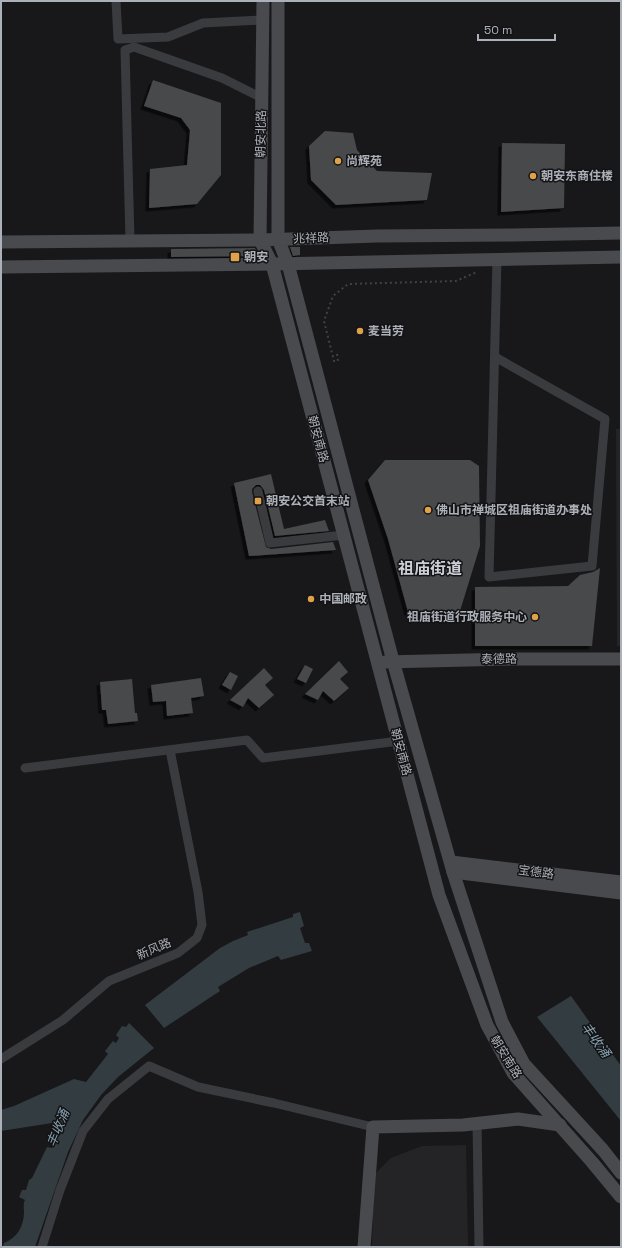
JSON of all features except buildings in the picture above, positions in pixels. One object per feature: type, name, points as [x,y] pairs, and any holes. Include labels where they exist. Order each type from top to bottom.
[{"type":"main road","name":"朝安北路","points":[[263,1],[260,240],[272,264]]},
{"type":"main road","name":"朝安北路","points":[[278,1],[278,239],[288,264]]},
{"type":"main road","name":"兆祥路","points":[[1,242],[260,240],[377,236],[513,236],[621,233]]},
{"type":"main road","name":"兆祥路","points":[[1,267],[288,264],[621,257]]},
{"type":"main road","name":"朝安南路","points":[[272,264],[439,895],[487,1025],[513,1073],[560,1125],[621,1197]]},
{"type":"main road","name":"朝安南路","points":[[288,264],[393,661],[452,867],[502,1022],[524,1064],[603,1150],[621,1173]]},
{"type":"main road","name":"泰德路","points":[[377,662],[511,658],[621,658]]},
{"type":"main road","name":"宝德路","points":[[452,867],[621,882]]},
{"type":"main road","name":"宝德路","points":[[452,867],[621,893]]},
{"type":"main road","points":[[364,1247],[373,1127],[463,1125],[518,1119],[560,1125]]},
{"type":"street","points":[[116,1],[118,39],[168,37],[203,23],[263,20]]},
{"type":"street","points":[[130,241],[125,50],[134,47],[222,78],[262,98]]},
{"type":"street","points":[[495,357],[606,419],[592,566],[489,577],[497,259]]},
{"type":"street","points":[[258,491],[270,543],[344,535]]},
{"type":"street","points":[[25,768],[247,740],[263,758],[398,741]]},
{"type":"street","name":"新风路","points":[[1,1059],[63,1020],[109,981],[178,953],[197,938],[202,925],[170,750]]},
{"type":"street","points":[[42,1247],[60,1190],[83,1131],[108,1099],[149,1066],[198,1087],[274,1103],[373,1127]]},
{"type":"street","points":[[477,1124],[479,1247]]},
{"type":"path","points":[[337,354],[338,361],[334,361],[324,321],[333,296],[348,284],[456,281],[478,272]]},
{"type":"shaded area","points":[[616,429],[621,429],[621,646],[617,646]]},
{"type":"shaded area","points":[[466,1145],[468,1247],[372,1247],[374,1175],[391,1158],[422,1146]]},
{"type":"water","points":[[300,912],[304,926],[300,928],[305,943],[309,943],[312,951],[281,960],[278,956],[249,968],[218,987],[220,991],[164,1028],[145,1005],[220,948],[248,935],[247,932],[293,917],[293,914]]},
{"type":"water","name":"丰收涌","points":[[571,996],[621,1066],[621,1121],[537,1017]]},
{"type":"water","points":[[129,1023],[154,1048],[118,1077],[101,1095],[83,1120],[68,1152],[35,1247],[3,1247],[4,1243],[16,1235],[23,1222],[25,1200],[19,1197],[22,1190],[26,1190],[29,1180],[32,1178],[47,1147],[52,1148],[62,1129],[52,1123],[1,1131],[1,1110],[14,1106],[74,1079],[86,1082],[108,1054],[105,1051],[113,1041],[116,1043],[119,1038],[116,1035],[122,1026],[126,1027]]},
{"type":"place","name":"尚辉苑","points":[[338,161]]},
{"type":"place","name":"朝安东商住楼","points":[[533,176]]},
{"type":"place","name":"朝安","points":[[235,257]]},
{"type":"place","name":"麦当劳","points":[[360,331]]},
{"type":"place","name":"朝安公交首末站","points":[[258,501]]},
{"type":"place","name":"佛山市禅城区祖庙街道办事处","points":[[428,510]]},
{"type":"place","name":"中国邮政","points":[[311,599]]},
{"type":"place","name":"祖庙街道行政服务中心","points":[[535,617]]},
{"type":"district","name":"祖庙街道","points":[[430,568]]}]
